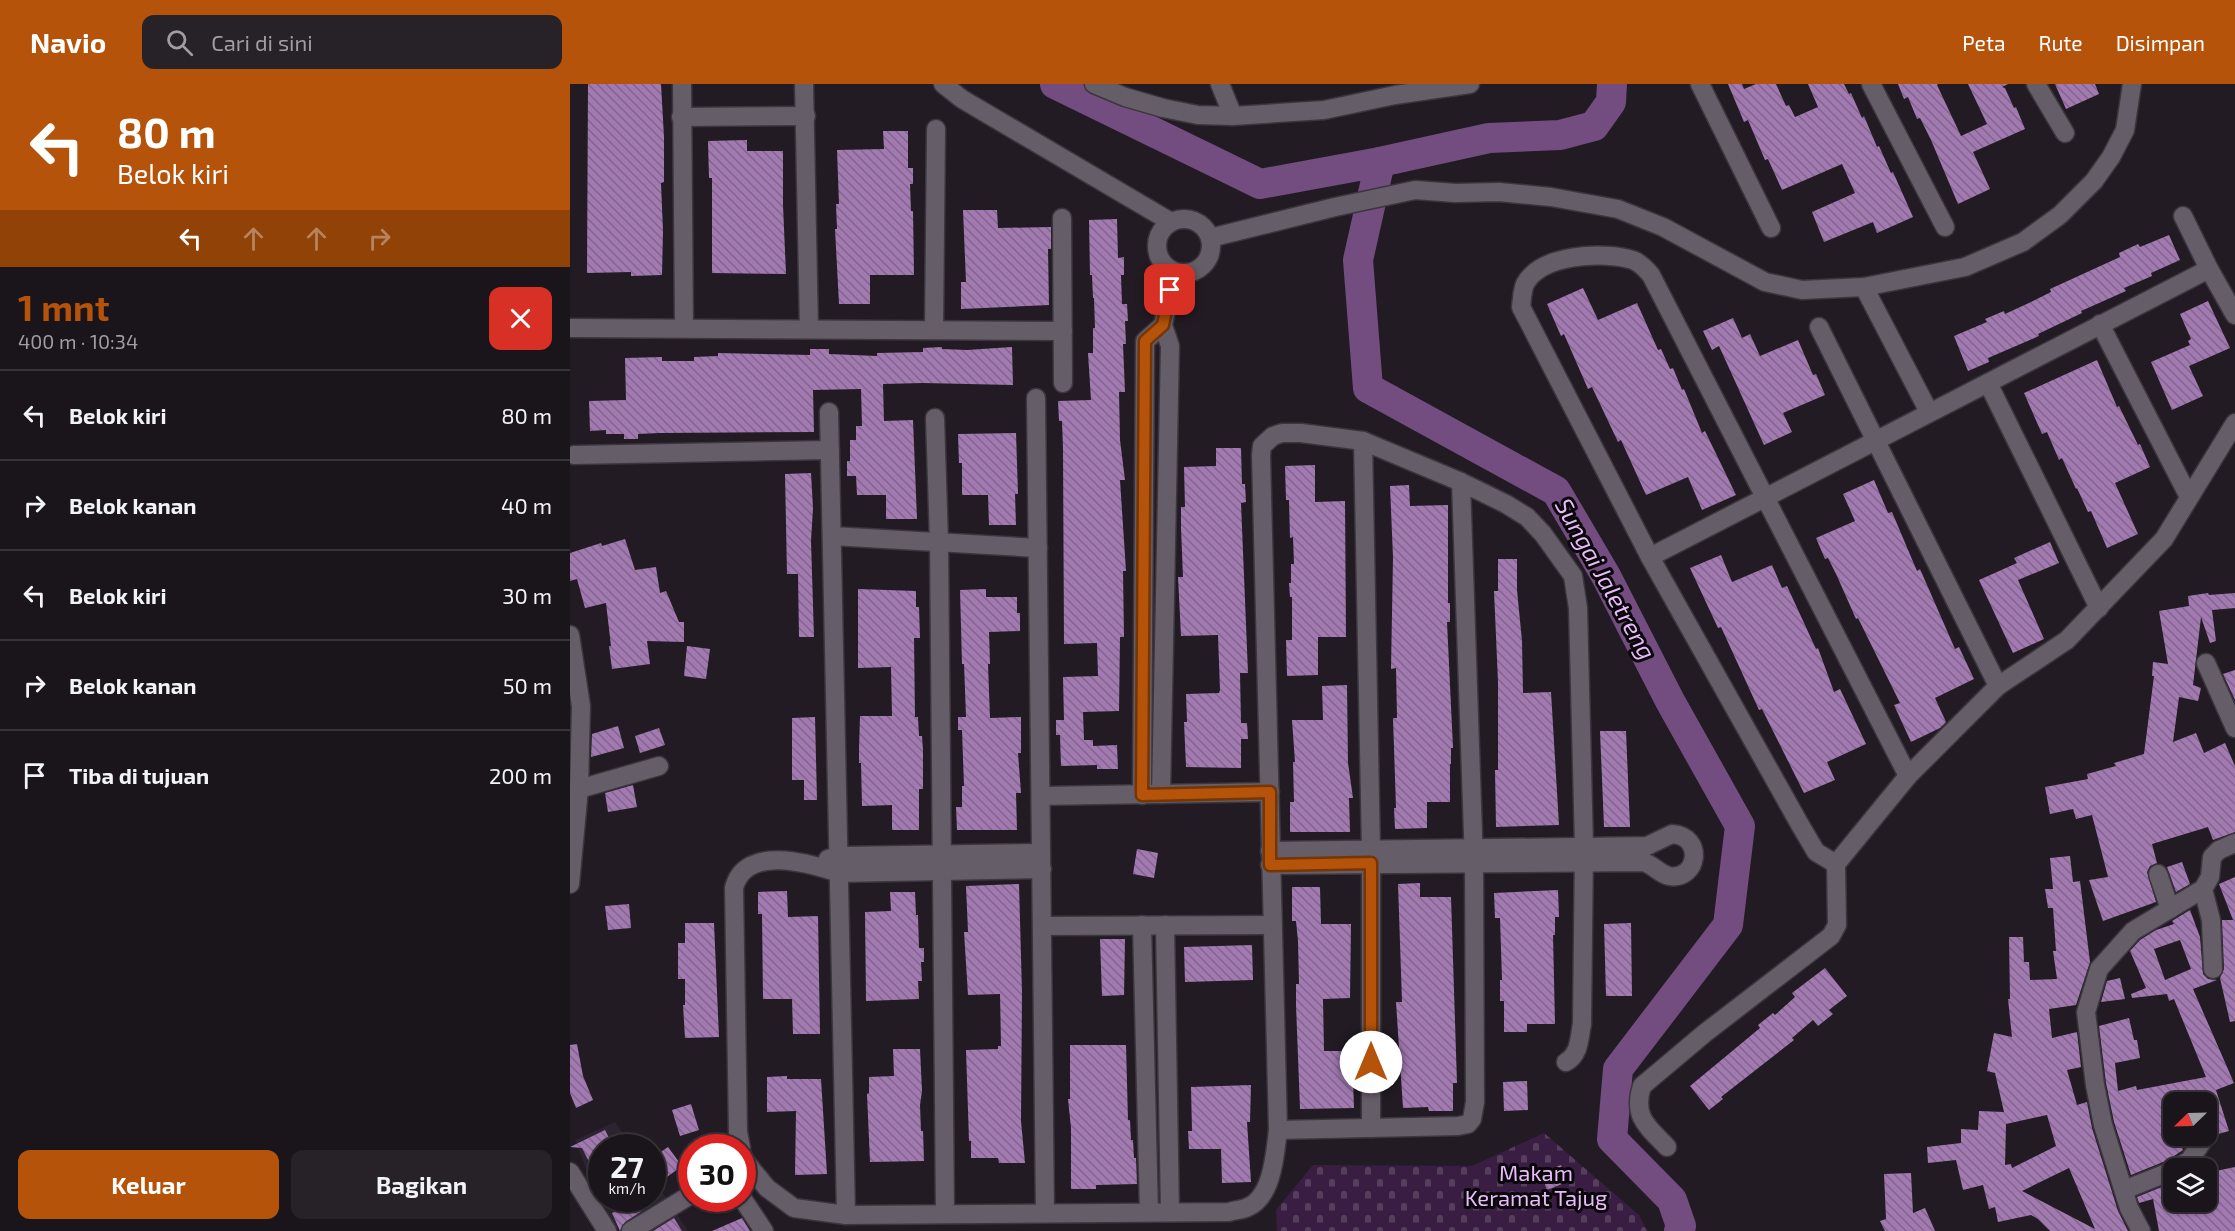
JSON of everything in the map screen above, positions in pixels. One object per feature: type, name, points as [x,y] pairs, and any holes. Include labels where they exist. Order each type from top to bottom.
[{"type":"street","points":[[682,84],[684,328]]},
{"type":"street","points":[[804,84],[809,329]]},
{"type":"street","points":[[943,84],[962,99],[1172,222]]},
{"type":"street","points":[[1094,84],[1125,97],[1163,108],[1198,115],[1233,116],[1324,110],[1393,90],[1470,84]]},
{"type":"street","points":[[1220,84],[1233,116]]},
{"type":"street","points":[[1700,84],[1772,228]]},
{"type":"street","points":[[1871,84],[1945,227]]},
{"type":"street","points":[[2036,84],[2065,133]]},
{"type":"street","points":[[1210,238],[1415,190],[1455,193],[1499,192],[1551,196],[1618,209],[1663,227],[1765,282],[1802,290],[1864,287],[1965,267],[2023,242],[2060,215],[2094,181],[2111,157],[2125,130],[2133,84]]},
{"type":"street","points":[[681,117],[806,116]]},
{"type":"street","points":[[934,330],[936,129]]},
{"type":"street","points":[[2183,216],[2235,315]]},
{"type":"street","points":[[1062,218],[1063,383]]},
{"type":"street","points":[[1183,219],[1194,221],[1204,227],[1210,238],[1212,248],[1209,257],[1204,266],[1196,271],[1185,274],[1174,272],[1165,266],[1159,257],[1157,246],[1159,237],[1164,228],[1172,222],[1183,219]]},
{"type":"street","points":[[1836,864],[1816,852],[1650,557],[1521,307],[1524,286],[1542,267],[1558,260],[1593,256],[1634,261],[1650,275],[1908,776]]},
{"type":"street","points":[[1650,557],[2209,269]]},
{"type":"street","points":[[1161,794],[1170,346],[1163,325],[1174,272]]},
{"type":"street","points":[[1864,287],[1929,412]]},
{"type":"street","points":[[2100,324],[2189,497]]},
{"type":"street","points":[[1142,795],[1145,341],[1163,325]]},
{"type":"street","points":[[1818,327],[1998,686]]},
{"type":"street","points":[[570,328],[1063,331]]},
{"type":"street","points":[[1988,383],[2099,608]]},
{"type":"street","points":[[1036,398],[1045,1213]]},
{"type":"street","points":[[829,412],[846,1215]]},
{"type":"street","points":[[935,418],[939,542],[945,1214]]},
{"type":"street","points":[[1667,1148],[1643,1120],[1638,1110],[1638,1099],[1642,1086],[1705,1033],[1831,936],[1837,925],[1836,864],[1908,776],[1998,686],[2067,640],[2164,539],[2235,423]]},
{"type":"street","points":[[756,1175],[767,1188],[794,1208],[846,1215],[1229,1212],[1248,1207],[1266,1186],[1272,1173],[1278,1130],[1262,446],[1267,440],[1282,433],[1301,433],[1363,441],[1461,482],[1506,504],[1527,518],[1543,534],[1573,576],[1578,608],[1584,854],[1582,1024],[1578,1049],[1573,1058],[1566,1062]]},
{"type":"street","points":[[1363,441],[1371,857],[1371,1128]]},
{"type":"street","points":[[574,455],[830,450]]},
{"type":"street","points":[[1278,1130],[1458,1126],[1468,1124],[1472,1119],[1475,1102],[1474,856],[1461,482]]},
{"type":"street","points":[[832,536],[1038,548]]},
{"type":"street","points":[[570,635],[581,706],[575,720],[579,789],[572,829],[570,885]]},
{"type":"street","points":[[2206,663],[2235,728]]},
{"type":"street","points":[[579,789],[659,766]]},
{"type":"street","points":[[1041,796],[1270,792]]},
{"type":"street","points":[[1270,858],[1584,854],[1647,846],[1672,834],[1685,837],[1694,852],[1692,865],[1678,876],[1666,875],[1644,862],[1584,854]]},
{"type":"street","points":[[2141,1231],[2129,1208],[2103,1125],[2095,1085],[2086,1012],[2099,969],[2133,931],[2204,889],[2210,877],[2212,857],[2219,850],[2235,843]]},
{"type":"street","points":[[738,1134],[734,888],[737,877],[746,868],[766,861],[812,864],[1041,861]]},
{"type":"street","points":[[2158,874],[2170,909]]},
{"type":"street","points":[[2204,889],[2211,920],[2213,969]]},
{"type":"street","points":[[1142,925],[1149,1212]]},
{"type":"street","points":[[1165,925],[1170,1212]]},
{"type":"street","points":[[1042,926],[1272,925]]},
{"type":"street","points":[[570,1172],[607,1231]]},
{"type":"street","points":[[2124,1190],[2163,1174]]},
{"type":"street","points":[[631,1231],[678,1202]]},
{"type":"street","points":[[752,1212],[764,1231]]},
{"type":"shaded area","points":[[615,1122],[623,1134],[588,1134]]},
{"type":"shaded area","points":[[588,1134],[588,1174],[575,1140]]},
{"type":"shaded area","points":[[666,1198],[688,1231],[619,1231],[608,1212],[666,1212]]},
{"type":"green space","name":"Makam Keramat Tajug","points":[[1544,1133],[1639,1215],[1647,1231],[1277,1231],[1276,1210],[1313,1165],[1472,1166]]},
{"type":"building","points":[[588,84],[661,84],[664,137],[664,182],[661,183],[662,275],[631,276],[631,272],[587,273]]},
{"type":"building","points":[[1728,84],[1742,84],[1744,89],[1756,84],[1776,84],[1786,106],[1789,105],[1795,117],[1818,107],[1808,84],[1844,84],[1849,94],[1851,93],[1862,118],[1864,116],[1877,147],[1879,146],[1891,173],[1893,172],[1913,217],[1877,233],[1873,222],[1824,242],[1812,212],[1855,193],[1842,164],[1782,190],[1768,159],[1765,160],[1748,120],[1744,122]]},
{"type":"building","points":[[1898,84],[1938,84],[1961,136],[1987,124],[1968,84],[2008,84],[2002,87],[2005,88],[2014,108],[2016,107],[2025,129],[1973,152],[1990,189],[1958,204],[1920,118],[1917,119],[1908,97],[1904,99]]},
{"type":"building","points":[[2055,84],[2095,84],[2099,94],[2066,109]]},
{"type":"building","points":[[883,131],[908,131],[908,168],[913,168],[913,184],[910,184],[911,211],[913,211],[914,275],[870,275],[870,304],[839,304],[835,229],[837,229],[836,204],[839,204],[837,150],[884,149]]},
{"type":"building","points":[[747,140],[747,151],[783,151],[786,274],[712,273],[712,178],[709,178],[708,141]]},
{"type":"building","points":[[963,210],[997,210],[998,228],[1051,227],[1051,249],[1048,249],[1049,305],[961,309],[961,282],[966,282]]},
{"type":"building","points":[[1117,219],[1118,258],[1124,257],[1124,275],[1121,275],[1122,304],[1127,304],[1128,321],[1125,321],[1126,344],[1123,344],[1125,392],[1119,392],[1120,440],[1125,480],[1120,480],[1126,571],[1123,571],[1124,637],[1120,637],[1119,711],[1083,712],[1084,740],[1093,740],[1093,746],[1117,745],[1118,769],[1097,769],[1097,765],[1061,766],[1060,735],[1056,735],[1056,720],[1064,720],[1063,677],[1098,676],[1097,643],[1064,644],[1063,449],[1062,421],[1059,421],[1058,401],[1091,400],[1088,353],[1093,353],[1093,328],[1095,328],[1092,275],[1090,275],[1089,220]]},
{"type":"building","points":[[2169,235],[2180,260],[2124,288],[2126,291],[2081,311],[2082,313],[2038,334],[2039,336],[1988,358],[1989,362],[1968,371],[1954,336],[1987,322],[1985,319],[2004,311],[2005,314],[2051,292],[2050,289],[2120,257],[2119,253],[2138,244],[2140,247]]},
{"type":"building","points":[[1583,288],[1598,320],[1637,303],[1658,350],[1661,349],[1670,369],[1673,368],[1702,433],[1705,431],[1736,495],[1702,510],[1688,477],[1646,495],[1621,440],[1618,442],[1592,387],[1588,389],[1564,334],[1561,336],[1547,304]]},
{"type":"building","points":[[2208,301],[2230,348],[2189,366],[2203,396],[2172,410],[2151,362],[2190,345],[2188,341],[2191,339],[2180,314]]},
{"type":"building","points":[[1733,318],[1742,338],[1750,334],[1760,356],[1798,340],[1813,375],[1816,374],[1825,395],[1783,413],[1792,432],[1764,445],[1719,346],[1712,350],[1703,331]]},
{"type":"building","points":[[942,347],[942,349],[967,350],[1012,347],[1013,385],[883,384],[884,421],[913,420],[917,519],[886,519],[886,495],[857,495],[856,476],[847,476],[850,440],[856,440],[856,426],[862,426],[861,389],[813,390],[814,432],[659,433],[638,434],[638,439],[624,439],[624,434],[606,434],[606,430],[590,431],[589,401],[626,400],[625,358],[662,357],[662,361],[694,361],[694,357],[718,356],[718,353],[810,355],[810,349],[829,349],[829,354],[877,356],[877,353],[923,352],[923,348]]},
{"type":"building","points":[[2097,360],[2117,407],[2119,406],[2138,445],[2140,444],[2150,467],[2115,483],[2138,534],[2107,548],[2091,511],[2088,512],[2062,458],[2059,460],[2047,432],[2042,434],[2024,393]]},
{"type":"building","points":[[1016,433],[1018,494],[1015,494],[1016,525],[989,525],[988,495],[962,495],[962,463],[959,463],[958,434]]},
{"type":"building","points":[[1216,448],[1241,448],[1242,484],[1245,484],[1246,502],[1241,503],[1248,673],[1240,673],[1241,723],[1247,723],[1248,739],[1241,739],[1241,768],[1186,767],[1184,722],[1187,722],[1186,694],[1219,693],[1220,690],[1218,635],[1181,636],[1178,577],[1183,577],[1181,507],[1185,507],[1184,467],[1216,466]]},
{"type":"building","points":[[1315,465],[1315,502],[1345,501],[1346,637],[1318,637],[1318,675],[1287,676],[1286,640],[1292,640],[1292,597],[1290,597],[1289,583],[1291,583],[1291,564],[1294,564],[1293,537],[1290,538],[1289,500],[1286,500],[1285,466]]},
{"type":"building","points":[[811,473],[814,637],[799,637],[798,574],[787,574],[785,474]]},
{"type":"building","points":[[1874,480],[1888,513],[1892,512],[1917,571],[1920,569],[1955,649],[1959,647],[1974,679],[1935,698],[1946,722],[1940,728],[1911,742],[1894,705],[1900,703],[1816,538],[1855,521],[1843,494]]},
{"type":"building","points":[[1409,485],[1410,506],[1448,505],[1450,622],[1447,622],[1453,748],[1451,748],[1450,764],[1450,802],[1427,802],[1427,828],[1395,829],[1393,718],[1397,718],[1396,668],[1391,669],[1393,557],[1390,486]]},
{"type":"building","points":[[625,539],[635,570],[656,567],[660,593],[666,591],[679,622],[684,622],[684,642],[647,641],[650,664],[612,669],[606,603],[585,608],[577,579],[570,581],[570,553],[601,543],[602,546]]},
{"type":"building","points":[[2050,542],[2059,563],[2018,580],[2044,639],[2013,653],[1979,580],[2017,563],[2014,558]]},
{"type":"building","points":[[1721,555],[1732,582],[1772,565],[1782,588],[1787,586],[1816,649],[1818,648],[1834,692],[1840,689],[1866,744],[1827,762],[1835,780],[1804,793],[1762,709],[1759,710],[1721,627],[1718,628],[1690,568]]},
{"type":"building","points":[[1498,559],[1517,559],[1523,693],[1551,692],[1559,825],[1496,827],[1498,682],[1494,591],[1498,591]]},
{"type":"building","points":[[858,589],[916,591],[920,638],[914,638],[915,717],[918,717],[919,736],[922,736],[923,750],[923,789],[919,789],[919,830],[892,830],[892,805],[862,806],[861,763],[859,763],[860,716],[892,716],[891,667],[858,668]]},
{"type":"building","points":[[986,589],[986,597],[1017,597],[1017,613],[1020,613],[1020,631],[989,632],[990,664],[988,664],[990,718],[1021,717],[1021,753],[1018,753],[1021,793],[1016,793],[1017,830],[957,830],[956,807],[962,807],[962,786],[964,786],[962,730],[958,730],[958,717],[966,717],[960,590]]},
{"type":"building","points":[[2208,593],[2209,595],[2235,593],[2235,608],[2212,610],[2216,641],[2210,643],[2201,617],[2193,685],[2201,688],[2198,701],[2179,697],[2173,742],[2196,733],[2204,753],[2225,743],[2235,766],[2235,832],[2213,840],[2208,827],[2152,844],[2157,863],[2150,866],[2147,872],[2156,902],[2103,921],[2089,880],[2108,877],[2092,815],[2076,819],[2073,809],[2050,814],[2045,787],[2088,779],[2087,774],[2116,766],[2114,763],[2144,754],[2154,676],[2152,676],[2153,662],[2168,664],[2159,611],[2189,606],[2188,596]]},
{"type":"building","points":[[687,646],[710,649],[706,679],[684,676]]},
{"type":"building","points":[[2235,670],[2235,700],[2223,674]]},
{"type":"building","points":[[1347,685],[1348,763],[1353,798],[1349,798],[1350,832],[1290,832],[1290,802],[1294,802],[1293,762],[1295,762],[1292,720],[1323,720],[1322,686]]},
{"type":"building","points":[[815,717],[817,800],[804,800],[804,780],[792,780],[792,718]]},
{"type":"building","points":[[618,726],[624,748],[591,757],[592,734]]},
{"type":"building","points":[[659,728],[665,745],[640,753],[635,736]]},
{"type":"building","points":[[1600,731],[1626,731],[1630,827],[1604,827]]},
{"type":"building","points":[[633,785],[637,807],[608,812],[605,793]]},
{"type":"building","points":[[1137,849],[1158,853],[1154,878],[1133,874]]},
{"type":"building","points":[[2070,856],[2073,882],[2080,881],[2090,962],[2076,1005],[2049,1009],[2052,1038],[2077,1032],[2081,1067],[2067,1070],[2077,1105],[2087,1102],[2092,1128],[2118,1211],[2128,1231],[2050,1231],[2031,1215],[1998,1222],[1995,1207],[1989,1209],[1983,1185],[1963,1190],[1956,1160],[1928,1163],[1927,1147],[1961,1143],[1961,1129],[1978,1130],[1979,1111],[2004,1112],[1995,1073],[1987,1071],[1994,1033],[2012,1037],[2008,999],[2010,999],[2009,937],[2023,937],[2024,962],[2029,962],[2030,980],[2057,979],[2053,951],[2056,951],[2053,908],[2048,908],[2045,889],[2053,889],[2050,858]],"holes":[[[2047,1115],[2056,1146],[2012,1168],[2011,1164],[2005,1165],[2006,1124]],[[2069,1168],[2095,1229],[2022,1191]]]},
{"type":"building","points":[[2182,862],[2190,884],[2176,892],[2167,867]]},
{"type":"building","points":[[2235,877],[2235,1021],[2230,1022],[2220,978],[2224,969],[2222,920],[2233,920],[2219,884]]},
{"type":"building","points":[[1420,883],[1420,897],[1451,897],[1457,1083],[1453,1083],[1453,1111],[1429,1111],[1428,1107],[1403,1108],[1396,1002],[1402,1002],[1398,884]]},
{"type":"building","points":[[1019,884],[1022,993],[1021,1121],[1025,1163],[999,1163],[998,1158],[971,1158],[966,1050],[998,1049],[998,1046],[1001,1046],[1000,994],[968,995],[964,932],[968,932],[966,886]]},
{"type":"building","points":[[1292,887],[1320,887],[1321,924],[1351,924],[1350,998],[1323,999],[1324,1051],[1352,1051],[1354,1108],[1300,1109],[1296,1005],[1296,984],[1299,984],[1298,941],[1296,921],[1292,921]]},
{"type":"building","points":[[1558,890],[1559,917],[1555,917],[1555,935],[1553,935],[1555,1024],[1527,1024],[1527,1032],[1504,1032],[1504,1001],[1500,1001],[1500,980],[1502,980],[1500,918],[1495,918],[1494,893]]},
{"type":"building","points":[[787,891],[788,917],[818,916],[820,1034],[793,1034],[792,999],[763,999],[762,914],[758,914],[758,892]]},
{"type":"building","points":[[890,892],[915,892],[919,948],[924,948],[924,962],[921,962],[922,981],[918,981],[919,999],[866,1001],[865,912],[891,911]]},
{"type":"building","points":[[629,904],[631,928],[608,930],[605,906]]},
{"type":"building","points":[[2190,910],[2200,937],[2203,974],[2208,979],[2217,980],[2193,989],[2234,1083],[2216,1090],[2217,1092],[2163,1092],[2163,1146],[2182,1146],[2183,1150],[2171,1158],[2163,1158],[2163,1162],[2131,1175],[2114,1122],[2106,1083],[2099,1026],[2129,1018],[2134,1040],[2137,1040],[2140,1058],[2115,1063],[2118,1091],[2136,1086],[2137,1090],[2206,1077],[2174,999],[2169,1001],[2167,994],[2132,998],[2131,994],[2146,988],[2130,951],[2140,940],[2156,930],[2174,924],[2172,921]],"holes":[[[2180,940],[2191,969],[2165,980],[2154,949]]]},
{"type":"building","points":[[685,923],[714,923],[719,1037],[685,1038],[683,1005],[685,1005],[685,979],[678,979],[678,943],[685,943]]},
{"type":"building","points":[[1631,923],[1632,996],[1606,996],[1604,924]]},
{"type":"building","points":[[1100,939],[1125,939],[1124,995],[1102,996]]},
{"type":"building","points":[[1252,945],[1253,980],[1185,982],[1184,947]]},
{"type":"building","points":[[1825,968],[1847,996],[1829,1010],[1833,1014],[1818,1026],[1813,1020],[1792,1038],[1794,1040],[1721,1097],[1723,1099],[1709,1110],[1690,1086],[1760,1028],[1758,1025],[1773,1013],[1775,1015],[1795,997],[1792,993]]},
{"type":"building","points":[[2120,978],[2125,999],[2101,1002],[2107,981]]},
{"type":"building","points":[[577,1044],[583,1076],[593,1100],[576,1108],[570,1093],[570,1045]]},
{"type":"building","points":[[1070,1045],[1126,1045],[1128,1120],[1130,1120],[1134,1158],[1136,1158],[1137,1184],[1096,1185],[1096,1189],[1071,1189],[1071,1128],[1068,1099],[1070,1099]]},
{"type":"building","points":[[893,1049],[920,1049],[922,1091],[920,1105],[924,1161],[870,1162],[867,1094],[869,1093],[869,1077],[894,1076]]},
{"type":"building","points":[[787,1076],[787,1079],[821,1079],[827,1174],[795,1175],[796,1111],[767,1112],[767,1077]]},
{"type":"building","points":[[1527,1081],[1528,1110],[1504,1111],[1503,1082]]},
{"type":"building","points":[[1251,1085],[1250,1122],[1247,1122],[1251,1182],[1222,1183],[1221,1149],[1189,1149],[1188,1131],[1192,1131],[1191,1087]]},
{"type":"building","points":[[2217,1093],[2229,1131],[2217,1134]]},
{"type":"building","points":[[691,1104],[699,1130],[679,1134],[672,1110]]},
{"type":"building","points":[[588,1138],[588,1160],[582,1148],[570,1147]]},
{"type":"building","points":[[668,1147],[678,1161],[678,1169],[666,1178],[666,1148]]},
{"type":"building","points":[[1561,1165],[1567,1182],[1547,1190],[1541,1173]]},
{"type":"building","points":[[2235,1167],[2235,1231],[2159,1231],[2153,1199],[2139,1203],[2137,1197],[2163,1186],[2163,1212],[2217,1212],[2217,1171]]},
{"type":"building","points":[[1911,1173],[1913,1213],[1925,1208],[1935,1231],[1885,1231],[1880,1221],[1886,1219],[1884,1174]]},
{"type":"building","points":[[640,1212],[625,1222],[620,1231],[612,1213]]},
{"type":"building","points":[[674,1218],[682,1231],[653,1231]]},
{"type":"building","points":[[742,1218],[750,1231],[712,1231]]},
{"type":"waterway","name":"Sungai Jaletreng","points":[[1055,84],[1260,184],[1380,162],[1358,260],[1368,388],[1556,491],[1606,576],[1670,701],[1740,826],[1728,925],[1618,1069],[1612,1139],[1672,1200],[1681,1226],[1679,1231]]},
{"type":"waterway","points":[[1380,162],[1489,138],[1560,135],[1594,126],[1611,102],[1612,84]]},
{"type":"route","points":[[1170,290],[1163,325],[1145,341],[1142,795],[1270,792],[1270,865],[1371,863],[1371,1062]]}]
